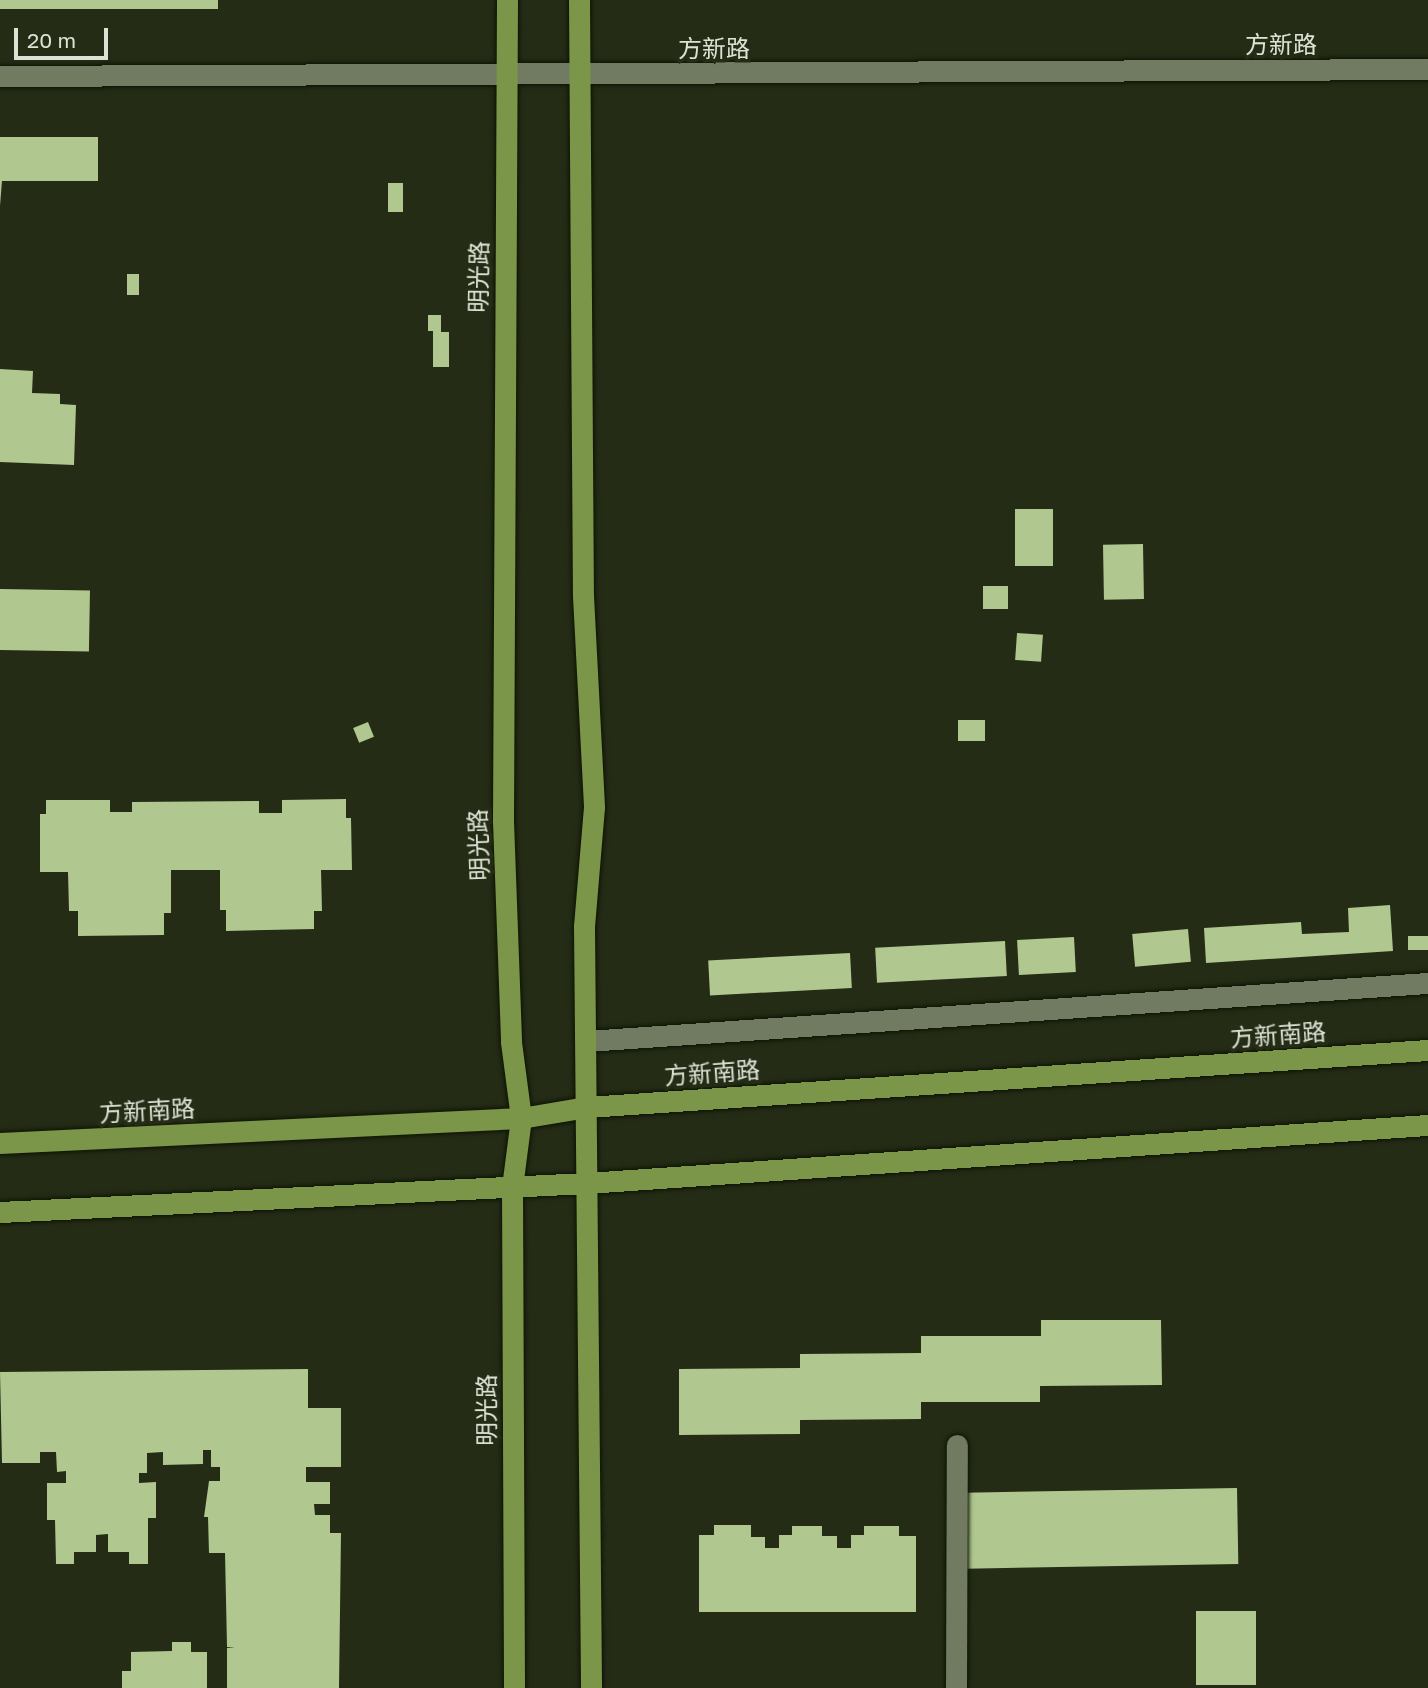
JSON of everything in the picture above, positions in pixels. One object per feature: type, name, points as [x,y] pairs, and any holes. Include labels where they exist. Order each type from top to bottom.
[{"type":"main road","name":"明光路","points":[[507,0],[503,821],[511,1042],[521,1118],[513,1186],[514,1688]]},
{"type":"main road","points":[[579,0],[583,596],[594,807],[584,927],[591,1688]]},
{"type":"main road","name":"方新南路","points":[[0,1143],[521,1118],[587,1107],[1428,1050]]},
{"type":"main road","points":[[0,1212],[587,1183],[1428,1125]]},
{"type":"street","name":"方新路","points":[[0,76],[1428,69]]},
{"type":"street","points":[[587,1041],[1428,983]]},
{"type":"street","points":[[956,1688],[957,1445]]},
{"type":"building","points":[[0,0],[218,0],[218,9],[0,9]]},
{"type":"building","points":[[0,137],[98,137],[98,181],[2,181],[0,206]]},
{"type":"building","points":[[388,183],[403,183],[403,212],[388,212]]},
{"type":"building","points":[[127,274],[139,274],[139,295],[127,295]]},
{"type":"building","points":[[428,315],[441,315],[441,332],[449,332],[449,367],[433,367],[433,331],[428,331]]},
{"type":"building","points":[[0,369],[33,371],[32,393],[60,394],[60,404],[76,405],[74,465],[0,462]]},
{"type":"building","points":[[1015,509],[1053,509],[1053,566],[1015,566]]},
{"type":"building","points":[[1143,544],[1144,599],[1104,600],[1103,545]]},
{"type":"building","points":[[983,586],[1008,586],[1008,609],[983,609]]},
{"type":"building","points":[[0,589],[90,591],[89,652],[0,650]]},
{"type":"building","points":[[1017,633],[1043,635],[1041,662],[1015,660]]},
{"type":"building","points":[[958,720],[985,720],[985,741],[958,741]]},
{"type":"building","points":[[368,722],[374,737],[359,743],[353,728]]},
{"type":"building","points":[[346,799],[346,818],[351,818],[352,870],[321,870],[322,911],[314,911],[314,929],[226,931],[226,910],[220,910],[220,870],[171,870],[171,913],[164,913],[164,935],[78,936],[78,911],[69,911],[68,872],[40,872],[40,814],[46,814],[46,800],[110,800],[110,812],[132,812],[132,802],[259,801],[259,813],[282,813],[282,800]]},
{"type":"building","points":[[1390,905],[1393,951],[1206,963],[1204,928],[1301,922],[1302,934],[1349,932],[1348,908]]},
{"type":"building","points":[[1188,929],[1191,962],[1135,967],[1132,934]]},
{"type":"building","points":[[1408,936],[1428,936],[1428,950],[1408,950]]},
{"type":"building","points":[[1074,937],[1076,972],[1019,975],[1017,940]]},
{"type":"building","points":[[1005,941],[1007,976],[877,983],[875,948]]},
{"type":"building","points":[[850,953],[852,988],[710,995],[708,960]]},
{"type":"building","points":[[1041,1320],[1161,1320],[1162,1385],[1040,1386],[1040,1402],[921,1402],[921,1419],[800,1420],[800,1434],[679,1435],[679,1369],[800,1368],[800,1354],[921,1353],[921,1336],[1041,1336]]},
{"type":"building","points":[[308,1369],[308,1408],[341,1408],[341,1467],[306,1467],[306,1482],[330,1482],[330,1504],[314,1504],[315,1515],[330,1515],[330,1533],[341,1533],[339,1688],[227,1688],[227,1648],[235,1647],[227,1647],[225,1553],[209,1553],[208,1517],[204,1517],[209,1481],[220,1481],[220,1467],[211,1467],[211,1450],[203,1450],[203,1464],[163,1465],[163,1452],[147,1453],[147,1473],[139,1473],[139,1483],[156,1482],[156,1518],[148,1518],[148,1564],[129,1564],[129,1552],[108,1552],[108,1534],[96,1535],[96,1552],[74,1552],[74,1564],[56,1564],[55,1520],[47,1520],[47,1483],[66,1483],[66,1471],[57,1472],[56,1452],[40,1452],[40,1463],[2,1463],[0,1372]]},
{"type":"building","points":[[1237,1488],[1238,1564],[965,1569],[964,1493]]},
{"type":"building","points":[[714,1525],[751,1525],[751,1537],[765,1537],[765,1548],[779,1548],[779,1535],[792,1535],[792,1526],[822,1526],[822,1536],[837,1536],[837,1548],[851,1548],[851,1535],[864,1535],[864,1526],[899,1526],[899,1536],[916,1536],[916,1612],[699,1612],[699,1535],[714,1535]]},
{"type":"building","points":[[1196,1611],[1256,1611],[1256,1685],[1196,1685]]},
{"type":"building","points":[[172,1642],[191,1642],[191,1652],[207,1652],[207,1688],[122,1688],[122,1671],[131,1671],[131,1652],[172,1651]]}]
